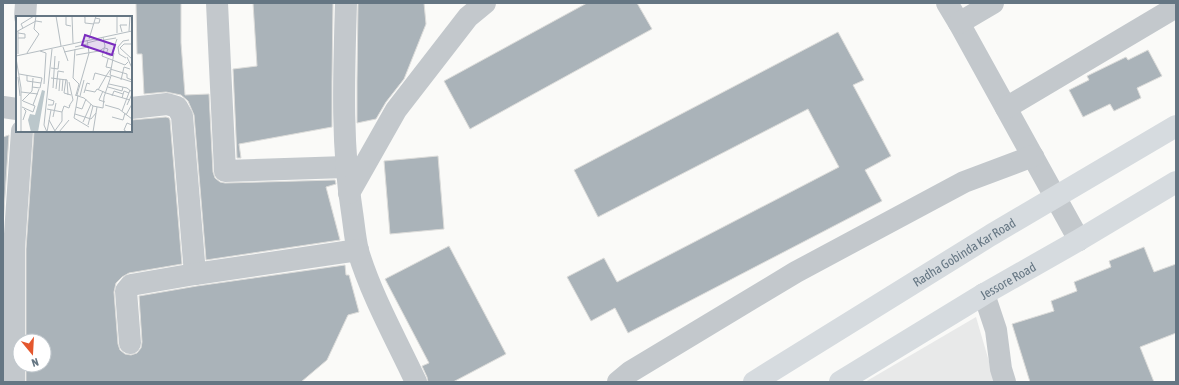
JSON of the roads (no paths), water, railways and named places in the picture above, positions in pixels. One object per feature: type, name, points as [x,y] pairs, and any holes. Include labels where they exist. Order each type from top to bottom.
[{"type":"main road","name":"Radha Gobinda Kar Road","points":[[754,382],[928,274],[1176,126]]},
{"type":"main road","name":"Jessore Road","points":[[840,382],[984,294],[1079,240],[1176,182]]},
{"type":"street","points":[[25,16],[26,3]]},
{"type":"street","points":[[217,3],[225,171],[346,167]]},
{"type":"street","points":[[346,3],[344,76],[346,167],[358,250],[373,293],[416,382]]},
{"type":"street","points":[[349,193],[396,110],[468,18],[485,3]]},
{"type":"street","points":[[947,3],[1079,240]]},
{"type":"street","points":[[959,23],[993,3]]},
{"type":"street","points":[[1006,108],[1176,7]]},
{"type":"street","points":[[132,108],[168,104],[177,107],[182,116],[195,274]]},
{"type":"street","points":[[3,107],[16,109]]},
{"type":"street","points":[[14,382],[14,249],[22,132]]},
{"type":"street","points":[[618,382],[630,372],[796,272],[964,182],[1033,156]]},
{"type":"street","points":[[130,343],[126,291],[131,285],[358,250]]},
{"type":"street","points":[[984,294],[996,330],[1001,370],[1005,382]]}]
